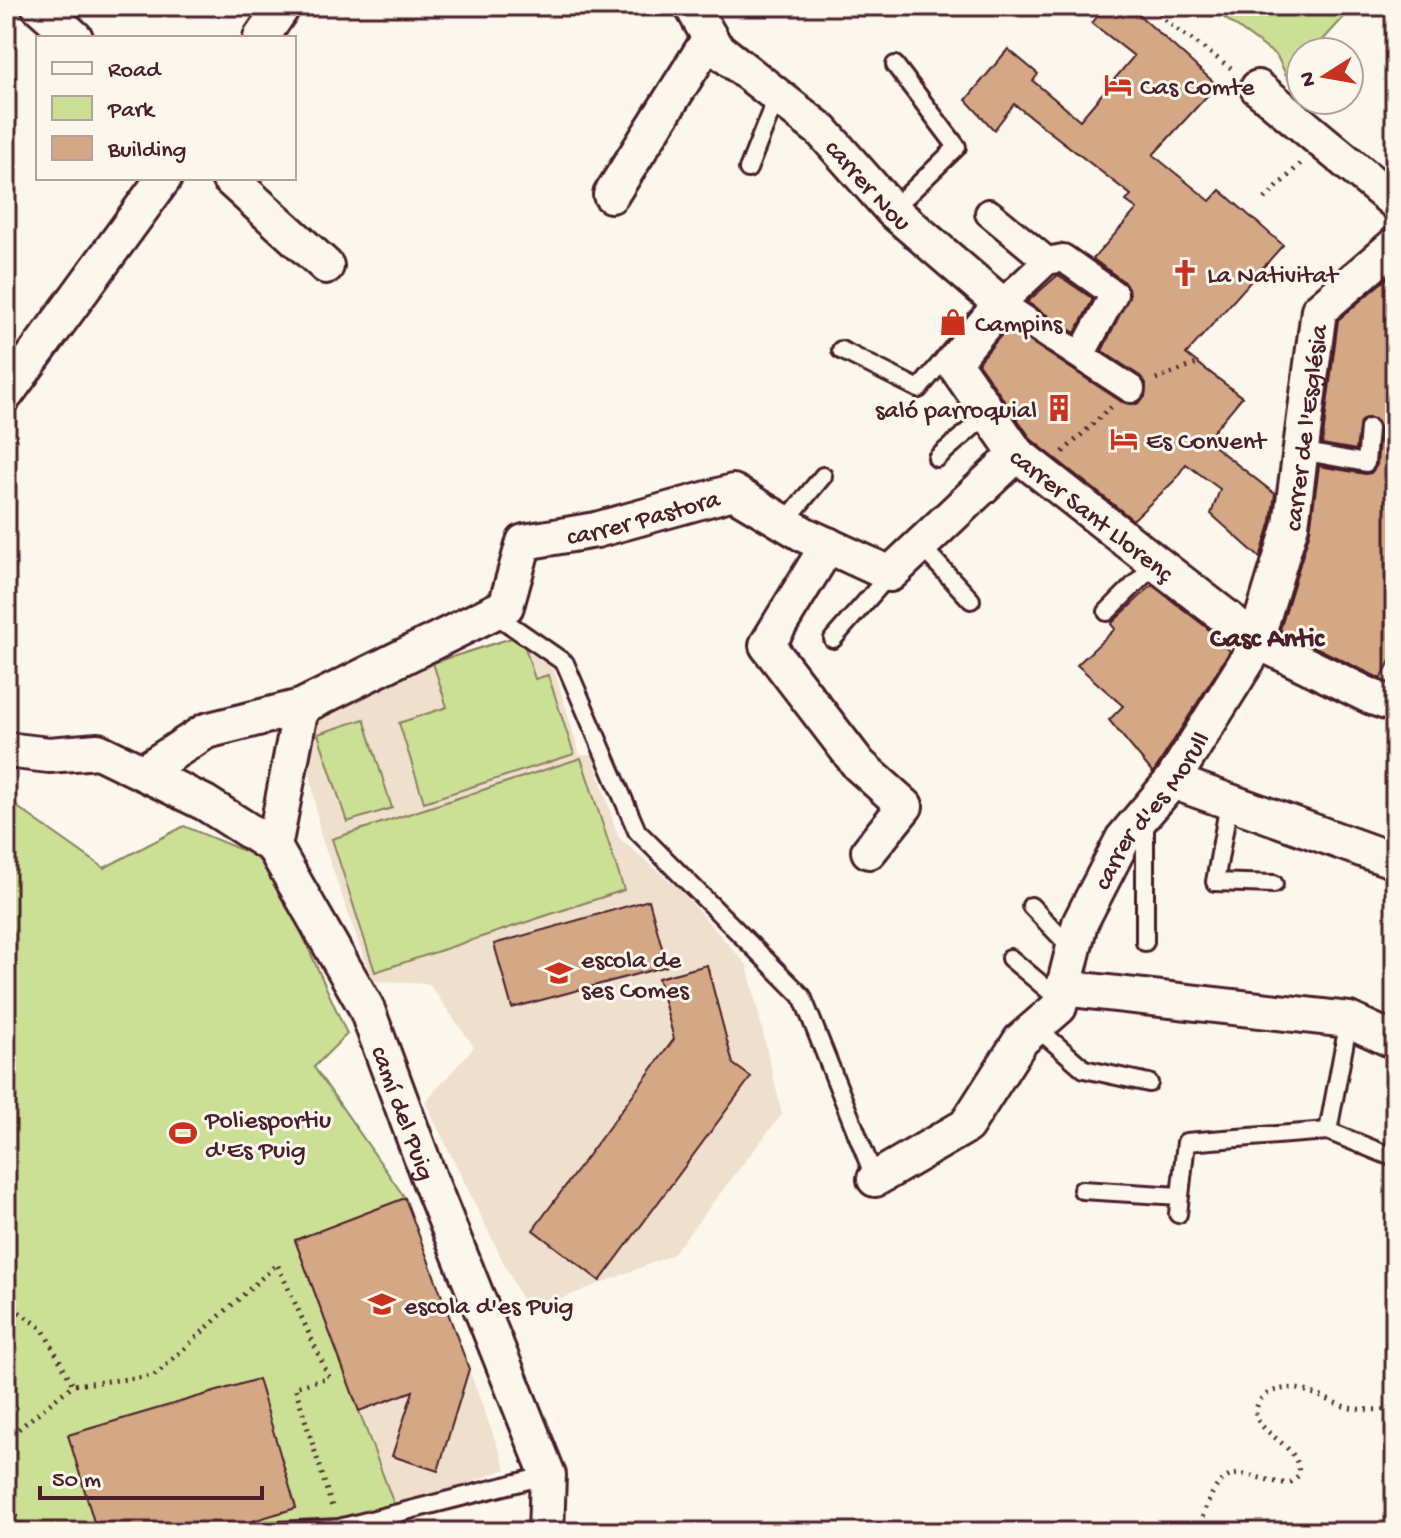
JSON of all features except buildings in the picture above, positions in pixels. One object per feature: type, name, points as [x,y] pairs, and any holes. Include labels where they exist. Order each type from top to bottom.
[{"type":"street","points":[[39,6],[73,36]]},
{"type":"street","points":[[262,36],[283,6]]},
{"type":"street","name":"carrer Nou","points":[[692,6],[715,47],[822,131],[892,210],[1001,304]]},
{"type":"street","points":[[611,195],[710,38]]},
{"type":"street","points":[[1258,88],[1395,202]]},
{"type":"street","points":[[6,394],[163,180]]},
{"type":"street","points":[[231,180],[326,266]]},
{"type":"street","points":[[989,213],[1047,261]]},
{"type":"street","name":"carrer de l'Església","points":[[1257,641],[1291,525],[1319,310],[1395,245]]},
{"type":"street","points":[[953,362],[1001,304],[1047,261],[1063,258],[1114,294],[1081,355]]},
{"type":"street","points":[[1001,304],[1131,389]]},
{"type":"street","name":"carrer Sant Llorenç","points":[[953,362],[1029,463],[1156,563],[1257,641],[1372,697],[1395,705]]},
{"type":"street","points":[[890,574],[920,545],[1029,463]]},
{"type":"street","name":"carrer Pastora","points":[[493,613],[506,606],[524,542],[596,530],[733,492],[784,523],[890,574]]},
{"type":"street","points":[[828,545],[767,645],[859,765],[905,806],[869,851]]},
{"type":"street","points":[[143,772],[206,731],[301,707],[493,613]]},
{"type":"street","name":"carrer d'es Morull","points":[[875,1179],[966,1126],[1021,1040],[1059,1007],[1080,923],[1123,839],[1172,781],[1257,641]]},
{"type":"street","points":[[274,847],[301,707]]},
{"type":"street","name":"camí del Puig","points":[[6,750],[49,755],[98,751],[205,803],[274,847],[366,1007],[429,1178],[548,1475],[546,1532]]},
{"type":"street","points":[[1172,781],[1395,861]]},
{"type":"street","points":[[1062,994],[1349,1020],[1395,1041]]},
{"type":"lane","points":[[892,210],[957,147],[895,65]]},
{"type":"lane","points":[[748,169],[777,96]]},
{"type":"lane","points":[[841,350],[919,389],[944,359],[953,362]]},
{"type":"lane","points":[[937,458],[989,413]]},
{"type":"lane","name":"carrer de l'Església","points":[[1301,451],[1366,463],[1369,428]]},
{"type":"lane","points":[[784,523],[823,476]]},
{"type":"lane","points":[[920,545],[971,600]]},
{"type":"lane","points":[[1107,612],[1156,563]]},
{"type":"lane","points":[[833,639],[890,574]]},
{"type":"lane","points":[[493,613],[565,663],[637,831],[802,996],[875,1179]]},
{"type":"lane","points":[[1229,803],[1215,882],[1274,884]]},
{"type":"lane","points":[[1145,813],[1145,942]]},
{"type":"lane","points":[[1031,906],[1073,950]]},
{"type":"lane","points":[[1010,958],[1062,994]]},
{"type":"lane","points":[[1328,1131],[1349,1020]]},
{"type":"lane","points":[[1036,1027],[1084,1069],[1149,1083]]},
{"type":"lane","points":[[1178,1214],[1186,1142],[1328,1131],[1392,1157]]},
{"type":"lane","points":[[1082,1190],[1180,1196]]},
{"type":"lane","points":[[256,1532],[339,1528],[548,1475]]},
{"type":"path","points":[[1145,6],[1258,88]]},
{"type":"path","points":[[1265,199],[1306,158]]},
{"type":"path","points":[[1029,463],[1131,389],[1200,363]]},
{"type":"path","points":[[6,1439],[73,1385],[154,1376],[277,1264],[329,1377],[295,1387],[339,1528]]},
{"type":"path","points":[[6,1303],[42,1328],[73,1385]]},
{"type":"path","points":[[1197,1532],[1216,1486],[1225,1477],[1245,1474],[1285,1483],[1298,1476],[1298,1463],[1292,1452],[1264,1429],[1256,1417],[1258,1402],[1269,1393],[1292,1387],[1308,1390],[1351,1408],[1395,1410]]},
{"type":"path","points":[[6,1503],[27,1532]]},
{"type":"shaded area","name":"escola de ses Comes","points":[[521,635],[555,672],[580,755],[593,755],[618,837],[678,888],[747,965],[782,1114],[672,1255],[528,1312],[425,1102],[474,1047],[429,984],[372,981],[320,833],[303,729],[433,663]]},
{"type":"shaded area","name":"escola d'es Puig","points":[[405,1198],[506,1469],[396,1510],[295,1240]]},
{"type":"green space","points":[[1208,6],[1354,6],[1327,36],[1285,36],[1285,73],[1277,56]]},
{"type":"green space","points":[[521,635],[535,679],[548,675],[574,754],[424,802],[399,723],[447,707],[433,663]]},
{"type":"green space","points":[[364,719],[392,808],[347,822],[318,734]]},
{"type":"green space","points":[[581,758],[624,890],[375,972],[332,839]]},
{"type":"green space","name":"Poliesportiu d'Es Puig","points":[[6,799],[104,868],[184,826],[256,856],[285,896],[347,1034],[314,1067],[405,1198],[295,1240],[404,1531],[6,1532]]},
{"type":"place","name":"Cas Comte","points":[[1118,85]]},
{"type":"place","name":"La Nativitat","points":[[1185,273]]},
{"type":"place","name":"Campins","points":[[953,322]]},
{"type":"place","name":"saló parroquial","points":[[1059,408]]},
{"type":"place","name":"Es Convent","points":[[1124,439]]},
{"type":"place","name":"escola de ses Comes","points":[[559,973]]},
{"type":"place","name":"Poliesportiu d'Es Puig","points":[[183,1133]]},
{"type":"place","name":"escola d'es Puig","points":[[382,1304]]},
{"type":"district","name":"Casc Antic","points":[[1267,636]]}]
